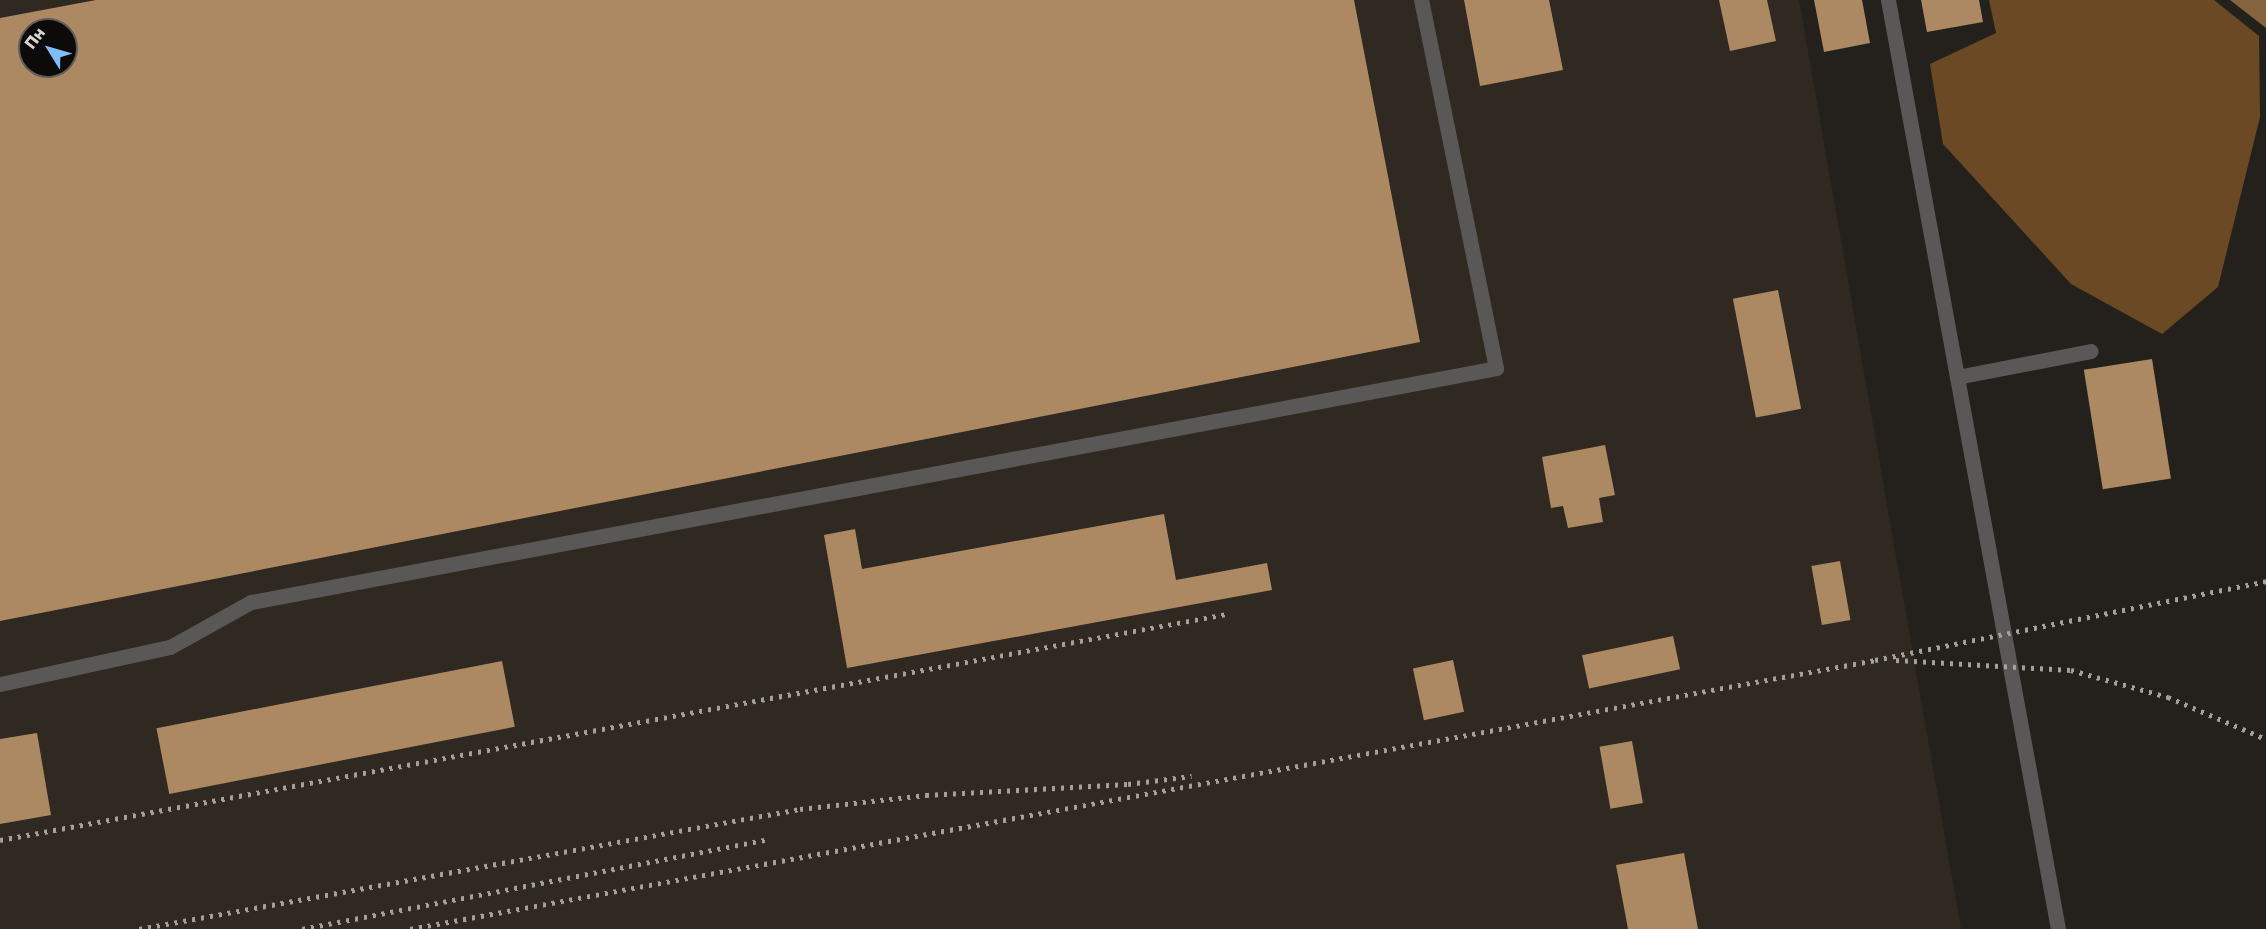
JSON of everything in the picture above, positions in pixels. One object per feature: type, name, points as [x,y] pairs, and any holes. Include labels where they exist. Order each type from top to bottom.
[{"type":"lane","points":[[0,684],[170,647],[251,602],[1496,368],[1420,0]]},
{"type":"lane","points":[[1888,0],[2058,929]]},
{"type":"lane","points":[[1957,376],[2091,351]]},
{"type":"shaded area","points":[[0,0],[1799,0],[1961,929],[0,929]]},
{"type":"shaded area","points":[[1989,0],[2214,0],[2259,36],[2260,117],[2218,287],[2162,334],[2071,284],[1943,144],[1930,64],[1996,33]]},
{"type":"shaded area","points":[[2230,0],[2266,0],[2266,28]]},
{"type":"building","points":[[96,0],[1354,0],[1420,342],[0,621],[0,18]]},
{"type":"building","points":[[1464,0],[1549,0],[1563,70],[1480,86]]},
{"type":"building","points":[[1719,0],[1767,0],[1776,41],[1730,51]]},
{"type":"building","points":[[1814,0],[1862,0],[1870,43],[1824,52]]},
{"type":"building","points":[[1921,0],[1979,0],[1983,22],[1927,32]]},
{"type":"building","points":[[1778,290],[1801,409],[1756,418],[1733,299]]},
{"type":"building","points":[[2152,359],[2171,479],[2103,489],[2084,370]]},
{"type":"building","points":[[1605,445],[1615,495],[1599,498],[1603,522],[1568,528],[1563,506],[1551,508],[1542,457]]},
{"type":"building","points":[[1164,514],[1176,580],[1267,563],[1272,590],[847,668],[824,535],[855,529],[862,569]]},
{"type":"building","points":[[1840,561],[1850,620],[1822,625],[1811,566]]},
{"type":"building","points":[[1673,636],[1680,669],[1589,689],[1582,655]]},
{"type":"building","points":[[1453,660],[1464,712],[1424,720],[1413,669]]},
{"type":"building","points":[[502,661],[515,727],[169,794],[156,728]]},
{"type":"building","points":[[37,733],[51,815],[0,824],[0,739]]},
{"type":"building","points":[[1632,741],[1643,803],[1610,809],[1600,747]]},
{"type":"building","points":[[1684,853],[1698,929],[1628,929],[1616,865]]},
{"type":"railway","points":[[410,929],[1875,660],[2266,581]]},
{"type":"railway","points":[[0,840],[1227,614]]},
{"type":"railway","points":[[1896,660],[2071,670],[2168,697],[2266,739]]},
{"type":"railway","points":[[139,929],[800,809],[926,795],[1128,784],[1192,776]]},
{"type":"railway","points":[[302,929],[766,840]]}]
